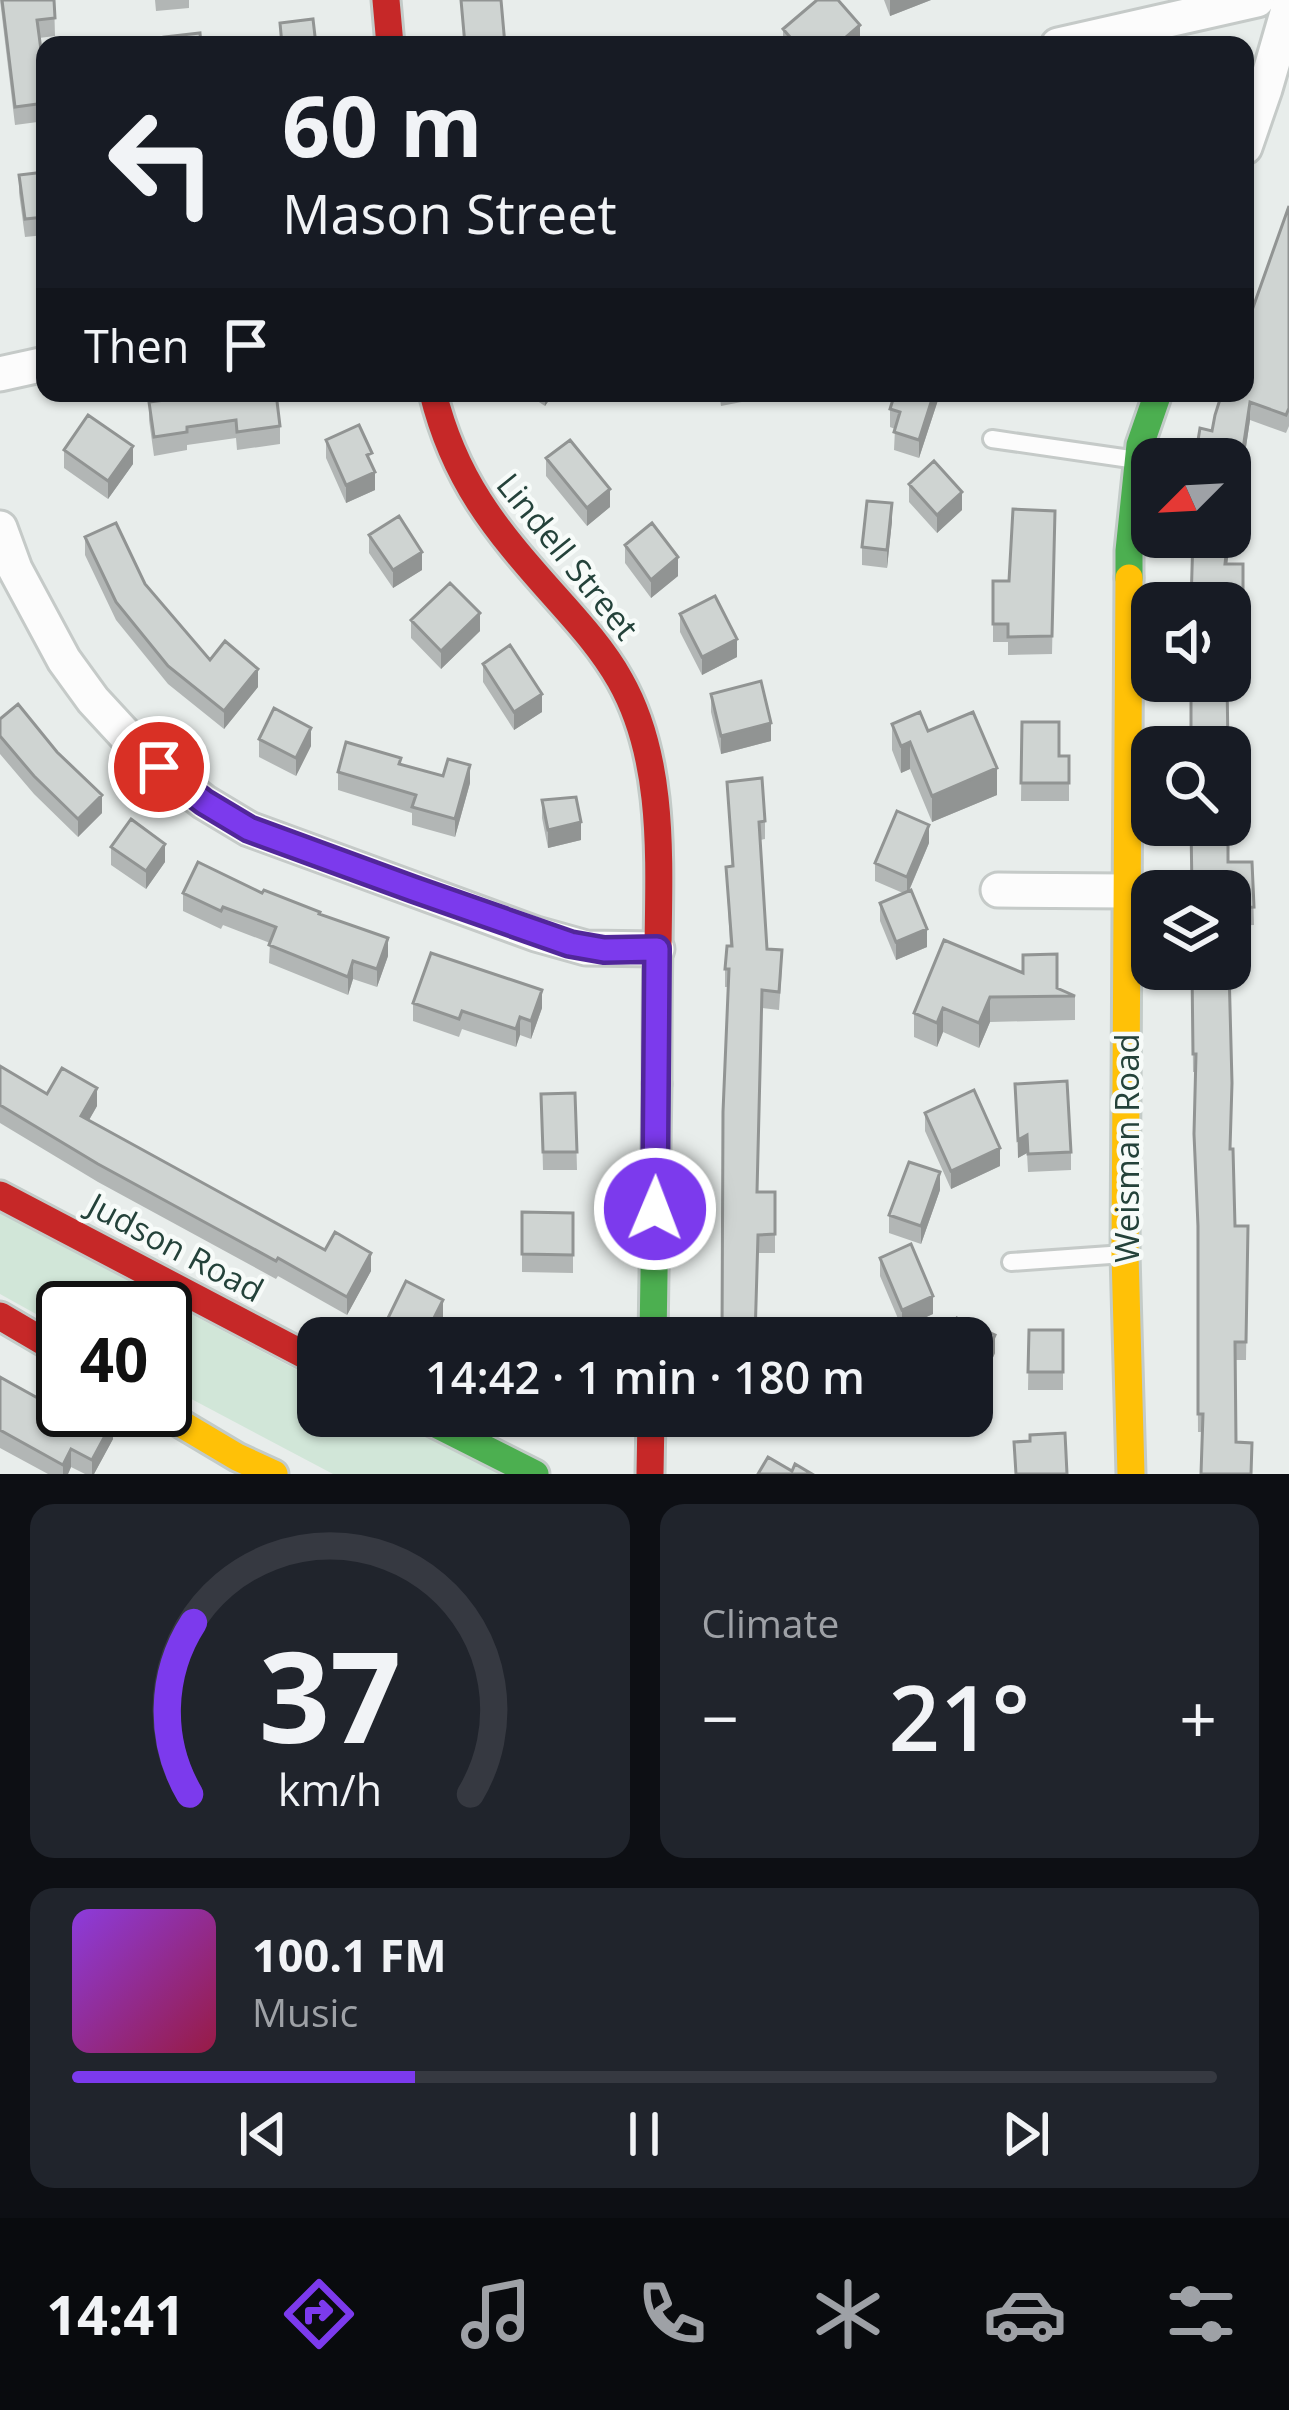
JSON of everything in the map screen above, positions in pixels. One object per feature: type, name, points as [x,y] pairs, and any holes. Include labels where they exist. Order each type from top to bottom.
[{"type":"street","points":[[386,0],[389,36]]},
{"type":"street","points":[[1098,36],[1257,0]]},
{"type":"street","points":[[1254,121],[1289,6]]},
{"type":"street","points":[[0,374],[36,366]]},
{"type":"street","name":"Lindell Street","points":[[435,402],[439,427],[464,484],[495,529],[601,650],[625,688],[645,740],[656,803],[653,1317]]},
{"type":"street","name":"Weisman Road","points":[[1142,438],[1155,402]]},
{"type":"street","points":[[0,528],[48,636],[74,673],[129,739],[204,802],[249,829],[536,934],[604,950],[657,949]]},
{"type":"street","name":"Weisman Road","points":[[1131,530],[1125,1254],[1132,1474]]},
{"type":"street","points":[[998,890],[1127,891]]},
{"type":"street","name":"Judson Road","points":[[0,1195],[297,1351]]},
{"type":"street","points":[[0,1316],[36,1337]]},
{"type":"street","points":[[192,1436],[231,1466],[274,1474]]},
{"type":"street","points":[[462,1437],[536,1474]]},
{"type":"street","points":[[650,1474],[651,1437]]},
{"type":"lane","points":[[992,439],[1131,459]]},
{"type":"lane","points":[[1011,1262],[1125,1254]]},
{"type":"green space","points":[[0,1213],[129,1281],[36,1281],[36,1314],[0,1294]]},
{"type":"green space","points":[[192,1314],[297,1370],[297,1437],[428,1437],[501,1474],[333,1474],[192,1399]]},
{"type":"building","points":[[2,0],[54,0],[55,18],[37,20],[36,104],[15,107]]},
{"type":"building","points":[[461,0],[501,0],[504,36],[464,36]]},
{"type":"building","points":[[817,0],[838,0],[860,25],[847,36],[789,36],[783,29]]},
{"type":"building","points":[[313,19],[315,36],[281,36],[280,23]]},
{"type":"building","points":[[36,173],[36,218],[25,219],[19,175]]},
{"type":"building","points":[[1289,206],[1289,408],[1286,415],[1250,402],[1254,402],[1254,305]]},
{"type":"building","points":[[149,402],[277,402],[280,426],[237,432],[236,420],[154,437]]},
{"type":"building","points":[[892,402],[931,402],[919,440],[894,432],[900,412],[890,409]]},
{"type":"building","points":[[1219,402],[1250,402],[1245,438],[1198,438],[1200,428],[1212,431]]},
{"type":"building","points":[[88,415],[133,446],[108,481],[64,450]]},
{"type":"building","points":[[359,425],[375,472],[346,485],[326,440]]},
{"type":"building","points":[[570,440],[610,489],[587,508],[546,458]]},
{"type":"building","points":[[934,461],[962,492],[937,515],[909,484]]},
{"type":"building","points":[[867,501],[892,503],[887,550],[862,547]]},
{"type":"building","points":[[1013,509],[1055,511],[1052,636],[1008,637],[1008,624],[993,624],[993,581],[1009,581]]},
{"type":"building","points":[[399,516],[422,552],[393,570],[369,535]]},
{"type":"building","points":[[116,523],[145,584],[210,660],[225,641],[258,669],[224,711],[168,666],[116,602],[85,537]]},
{"type":"building","points":[[652,523],[678,557],[651,580],[625,545]]},
{"type":"building","points":[[1192,558],[1226,558],[1225,564],[1243,564],[1243,582],[1192,582]]},
{"type":"building","points":[[450,583],[480,613],[441,651],[411,620]]},
{"type":"building","points":[[715,596],[737,639],[702,657],[680,614]]},
{"type":"building","points":[[510,645],[542,694],[514,712],[483,664]]},
{"type":"building","points":[[761,681],[771,723],[721,736],[711,694]]},
{"type":"building","points":[[1191,702],[1227,702],[1228,726],[1191,726]]},
{"type":"building","points":[[18,704],[57,752],[102,795],[78,819],[0,736],[0,719]]},
{"type":"building","points":[[274,708],[311,728],[296,758],[259,739]]},
{"type":"building","points":[[920,712],[928,731],[973,712],[997,768],[932,796],[910,742],[901,746],[892,724]]},
{"type":"building","points":[[1022,722],[1059,722],[1059,756],[1069,756],[1069,783],[1021,783]]},
{"type":"building","points":[[346,742],[443,776],[448,759],[470,765],[455,819],[412,807],[416,795],[338,772]]},
{"type":"building","points":[[762,778],[765,821],[759,822],[767,949],[782,950],[779,992],[762,990],[757,1192],[775,1192],[775,1234],[758,1235],[756,1317],[722,1317],[729,969],[725,969],[727,946],[732,946],[726,867],[733,866],[727,782]]},
{"type":"building","points":[[576,797],[581,822],[548,830],[542,800]]},
{"type":"building","points":[[897,811],[929,825],[907,877],[875,863]]},
{"type":"building","points":[[131,819],[165,844],[146,871],[111,847]]},
{"type":"building","points":[[1191,846],[1228,846],[1228,862],[1252,862],[1254,907],[1251,870],[1192,870]]},
{"type":"building","points":[[198,862],[262,893],[388,938],[377,969],[353,961],[348,977],[269,945],[276,927],[223,907],[221,911],[183,893]]},
{"type":"building","points":[[911,890],[927,929],[896,942],[880,903]]},
{"type":"building","points":[[944,940],[1023,973],[1023,955],[1057,954],[1057,988],[1075,996],[990,997],[979,1023],[943,1008],[937,1023],[914,1013]]},
{"type":"building","points":[[431,953],[542,990],[531,1021],[520,1017],[516,1029],[462,1011],[459,1019],[413,1003]]},
{"type":"building","points":[[1192,990],[1230,990],[1235,1226],[1248,1226],[1246,1342],[1235,1342],[1236,1442],[1252,1443],[1251,1474],[1201,1474]]},
{"type":"building","points":[[0,1066],[47,1094],[62,1068],[97,1088],[81,1116],[325,1250],[335,1232],[371,1253],[347,1297],[98,1164],[0,1105]]},
{"type":"building","points":[[1067,1081],[1071,1152],[1028,1154],[1027,1135],[1018,1140],[1015,1084]]},
{"type":"building","points":[[974,1090],[1000,1148],[951,1171],[925,1113]]},
{"type":"building","points":[[575,1093],[577,1152],[543,1152],[541,1094]]},
{"type":"building","points":[[909,1162],[940,1172],[921,1226],[889,1215]]},
{"type":"building","points":[[522,1212],[573,1213],[573,1255],[522,1254]]},
{"type":"building","points":[[911,1244],[933,1296],[902,1310],[880,1258]]},
{"type":"building","points":[[406,1281],[443,1300],[434,1317],[388,1317]]},
{"type":"building","points":[[1029,1330],[1063,1330],[1063,1372],[1028,1372]]},
{"type":"building","points":[[0,1377],[36,1397],[36,1437],[104,1437],[92,1460],[71,1449],[63,1465],[0,1430]]},
{"type":"building","points":[[1065,1433],[1067,1474],[1016,1474],[1014,1442],[1030,1441],[1030,1435]]},
{"type":"building","points":[[768,1457],[792,1471],[795,1464],[812,1474],[758,1474]]},
{"type":"traffic: fast","points":[[1129,578],[1140,445],[1155,402]]},
{"type":"traffic: fast","points":[[653,1317],[657,1084]]},
{"type":"traffic: fast","points":[[462,1437],[535,1474]]},
{"type":"traffic: slow","points":[[1129,578],[1125,1254],[1131,1474]]},
{"type":"traffic: slow","points":[[192,1430],[274,1474]]},
{"type":"traffic: jam","points":[[386,0],[389,36]]},
{"type":"traffic: jam","points":[[436,402],[452,452],[479,501],[605,657],[635,711],[656,811],[657,1084]]},
{"type":"traffic: jam","points":[[0,1195],[297,1351]]},
{"type":"traffic: jam","points":[[0,1316],[36,1337]]},
{"type":"traffic: jam","points":[[650,1474],[651,1437]]},
{"type":"route","points":[[159,767],[249,829],[536,934],[604,950],[657,949],[655,1209]]}]
